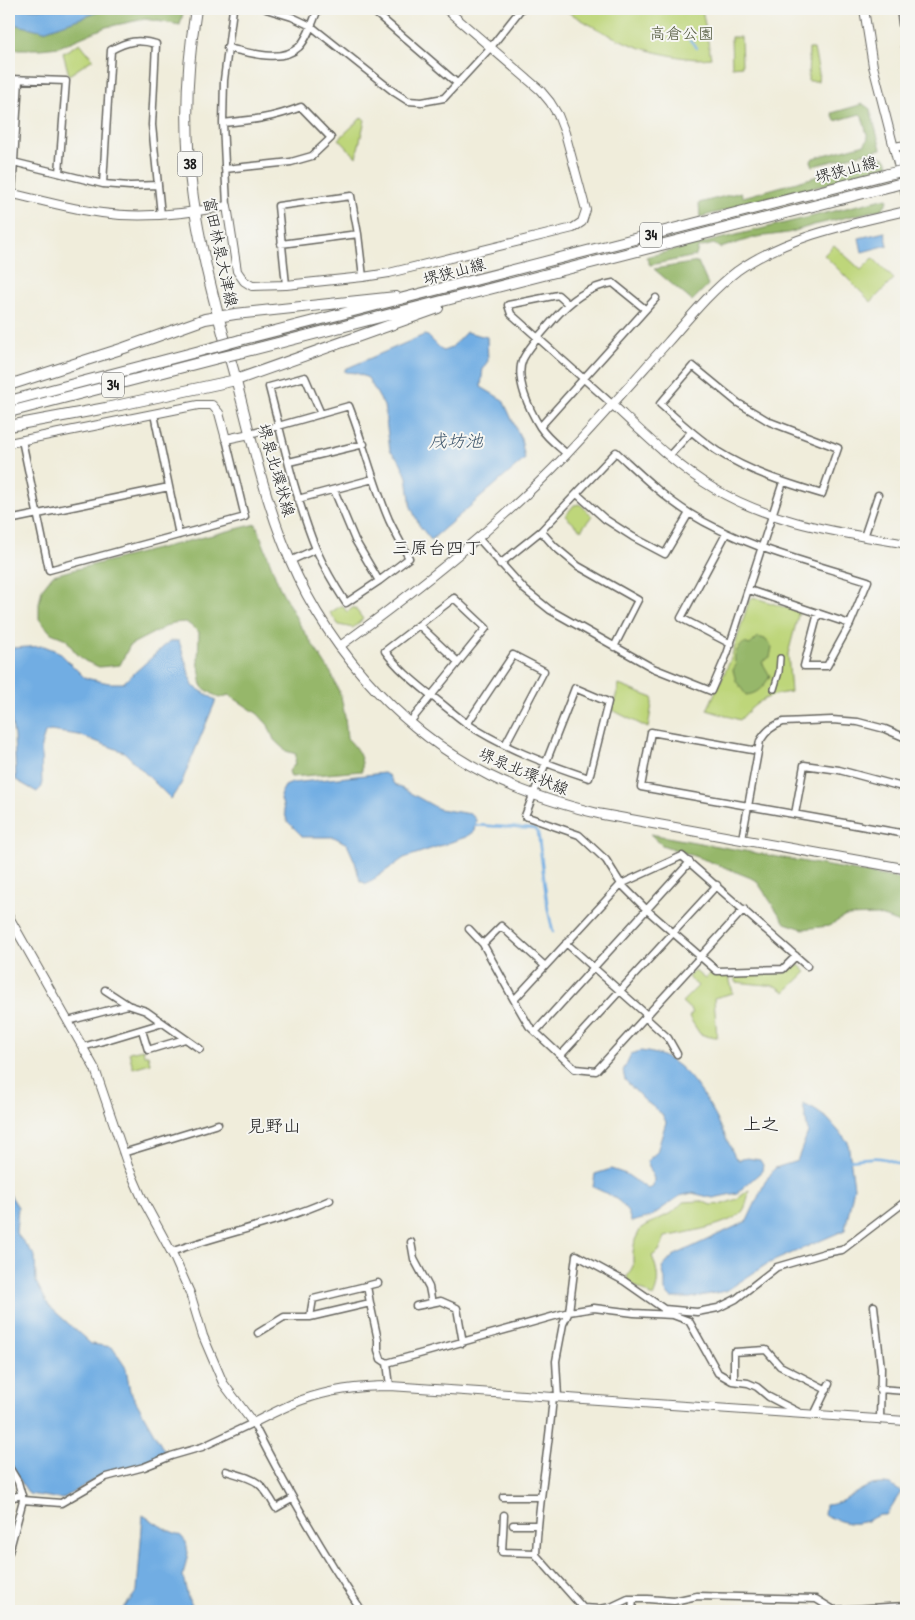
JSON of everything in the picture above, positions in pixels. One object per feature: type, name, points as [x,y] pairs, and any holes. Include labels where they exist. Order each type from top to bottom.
[{"type":"main road","name":"富田林泉大津線","points":[[196,9],[191,50],[188,121],[189,157],[198,228],[236,380]]},
{"type":"main road","name":"堺狭山線","points":[[9,401],[906,170]]},
{"type":"main road","name":"堺狭山線","points":[[9,412],[906,182]]},
{"type":"main road","points":[[9,426],[106,408],[236,380],[493,288]]},
{"type":"main road","points":[[9,385],[124,348],[205,319],[388,297],[414,297]]},
{"type":"main road","name":"堺泉北環状線","points":[[236,380],[270,506],[290,561],[318,614],[340,646],[375,688],[410,722],[444,749],[490,776],[533,794],[600,814],[906,869]]},
{"type":"street","points":[[233,9],[224,80],[223,123],[227,206],[237,271],[240,277],[252,286],[286,285],[363,277],[427,265],[573,228],[582,222],[586,210],[565,132],[558,115],[540,90],[446,9]]},
{"type":"street","points":[[266,9],[292,17],[311,26],[394,92],[408,101],[422,102],[444,98],[491,47],[522,9]]},
{"type":"street","points":[[227,48],[275,56],[289,54],[299,47],[318,9]]},
{"type":"street","points":[[371,9],[458,84]]},
{"type":"street","points":[[864,9],[873,66],[906,196]]},
{"type":"street","points":[[900,9],[906,52]]},
{"type":"street","points":[[102,184],[111,50],[126,42],[142,40],[156,44],[152,125],[161,215]]},
{"type":"street","points":[[9,79],[66,80],[59,173]]},
{"type":"street","points":[[20,80],[11,193],[97,212],[129,215],[195,212],[227,206]]},
{"type":"street","points":[[223,123],[261,120],[280,116],[301,107],[331,138],[312,156],[298,160],[225,169]]},
{"type":"street","points":[[894,147],[906,144]]},
{"type":"street","points":[[12,162],[102,184],[158,186]]},
{"type":"street","points":[[286,285],[278,206],[352,196],[363,277]]},
{"type":"street","points":[[340,646],[428,580],[503,518],[613,405],[702,303],[736,272],[766,253],[785,244],[906,211]]},
{"type":"street","points":[[282,244],[358,234]]},
{"type":"street","points":[[567,454],[540,428],[520,380],[522,360],[537,339],[568,304],[586,291],[613,283],[645,309]]},
{"type":"street","points":[[568,304],[558,295],[508,304],[511,314],[537,339],[669,456],[713,488],[759,511],[804,526],[906,544]]},
{"type":"street","points":[[540,428],[656,298]]},
{"type":"street","points":[[693,366],[738,403],[770,422],[838,448],[822,494],[783,482],[743,466],[717,451],[690,432],[660,404],[693,366]]},
{"type":"street","points":[[226,439],[280,426],[349,406],[364,444],[373,479],[389,521],[409,558],[379,581],[346,602],[316,549],[298,499],[280,426],[269,387],[304,377],[321,414]]},
{"type":"street","points":[[9,443],[22,440],[198,405],[212,405],[219,414],[245,517],[50,570],[22,440]]},
{"type":"street","points":[[154,414],[179,535]]},
{"type":"street","points":[[669,456],[690,432]]},
{"type":"street","points":[[289,462],[364,444]]},
{"type":"street","points":[[500,564],[541,531],[616,452],[660,491],[689,513],[726,534],[762,548],[868,581],[850,624],[827,666],[804,666],[818,613]]},
{"type":"street","points":[[298,499],[373,479]]},
{"type":"street","points":[[479,539],[525,590],[550,610],[653,668],[711,691],[731,644],[783,482]]},
{"type":"street","points":[[9,520],[169,487]]},
{"type":"street","points":[[334,490],[355,540],[379,581]]},
{"type":"street","points":[[577,494],[606,519],[633,537],[666,554],[689,513]]},
{"type":"street","points":[[864,537],[878,495]]},
{"type":"street","points":[[541,531],[554,546],[578,566],[638,600],[614,647]]},
{"type":"street","points":[[726,534],[681,618],[731,644]]},
{"type":"street","points":[[290,561],[316,549]]},
{"type":"street","points":[[749,590],[850,624]]},
{"type":"street","points":[[410,722],[432,696],[486,628],[454,598],[385,651],[404,672],[432,696],[467,724],[545,763],[589,778],[608,702],[575,688],[545,763],[525,816],[578,835],[606,860],[621,884],[647,910],[717,971],[783,969],[796,956]]},
{"type":"street","points":[[419,625],[458,662]]},
{"type":"street","points":[[467,724],[513,655],[544,671],[505,744]]},
{"type":"street","points":[[774,688],[779,672],[780,658]]},
{"type":"street","points":[[742,840],[760,741],[766,731],[775,725],[783,722],[832,720],[858,722],[885,729],[906,738]]},
{"type":"street","points":[[758,751],[651,732],[641,787],[906,834]]},
{"type":"street","points":[[795,814],[804,766],[839,770],[906,788]]},
{"type":"street","points":[[514,1000],[621,884],[682,856],[807,966]]},
{"type":"street","points":[[536,1031],[690,862]]},
{"type":"street","points":[[561,1055],[716,885]]},
{"type":"street","points":[[469,929],[483,944],[529,1026],[575,1068],[596,1071],[744,909]]},
{"type":"street","points":[[9,917],[94,1069],[123,1152],[142,1198],[172,1252],[190,1293],[203,1336],[223,1383],[253,1423],[292,1499],[331,1565],[362,1611]]},
{"type":"street","points":[[483,944],[501,926],[545,966]]},
{"type":"street","points":[[566,943],[620,990],[668,1038],[677,1054]]},
{"type":"street","points":[[105,990],[128,1005],[146,1011],[200,1049]]},
{"type":"street","points":[[68,1021],[128,1005]]},
{"type":"street","points":[[83,1047],[163,1023]]},
{"type":"street","points":[[142,1030],[148,1050],[185,1039]]},
{"type":"street","points":[[123,1152],[218,1124]]},
{"type":"street","points":[[172,1252],[197,1242],[304,1212],[330,1200]]},
{"type":"street","points":[[387,1363],[570,1312],[594,1308],[634,1313],[696,1312],[718,1308],[736,1300],[777,1268],[825,1253],[842,1250],[906,1201]]},
{"type":"street","points":[[411,1242],[414,1259],[429,1286],[432,1303]]},
{"type":"street","points":[[803,1414],[769,1396],[758,1387],[734,1381],[718,1373],[689,1321],[664,1312],[624,1281],[576,1255],[570,1312],[563,1324],[556,1361],[556,1397],[540,1497],[536,1555],[583,1610],[611,1607],[628,1599],[674,1601],[697,1596],[816,1599],[834,1610],[906,1606]]},
{"type":"street","points":[[310,1317],[313,1299],[378,1283]]},
{"type":"street","points":[[367,1286],[378,1340],[378,1350],[382,1359],[387,1363],[390,1386]]},
{"type":"street","points":[[416,1306],[441,1301],[456,1308],[463,1342]]},
{"type":"street","points":[[258,1333],[284,1317],[310,1317],[370,1303]]},
{"type":"street","points":[[874,1306],[881,1368],[880,1420]]},
{"type":"street","points":[[734,1381],[734,1352],[766,1350],[780,1366],[828,1387],[814,1415]]},
{"type":"street","points":[[9,1498],[22,1497],[61,1503],[106,1477],[144,1467],[171,1456],[202,1447],[303,1400],[367,1386],[906,1421]]},
{"type":"street","points":[[880,1389],[906,1391]]},
{"type":"street","points":[[9,1467],[18,1482],[22,1497],[9,1552]]},
{"type":"street","points":[[226,1472],[256,1480],[268,1493],[276,1508],[292,1499]]},
{"type":"street","points":[[503,1497],[540,1497]]},
{"type":"street","points":[[504,1515],[502,1552],[536,1553]]},
{"type":"street","points":[[513,1525],[537,1525]]},
{"type":"street","points":[[632,1611],[633,1599]]},
{"type":"green space","points":[[9,9],[184,9],[180,25],[145,19],[106,27],[59,47],[9,49]]},
{"type":"green space","name":"高倉公園","points":[[563,9],[700,9],[703,14],[711,58],[684,58],[654,52],[601,31]]},
{"type":"green space","points":[[731,37],[741,37],[742,66],[732,67]]},
{"type":"green space","points":[[80,43],[93,59],[69,75],[63,53]]},
{"type":"green space","points":[[809,49],[814,49],[819,73],[818,81],[808,81]]},
{"type":"green space","points":[[863,104],[870,109],[881,149],[813,166],[811,161],[813,158],[865,144],[868,138],[860,114],[835,121],[832,113]]},
{"type":"green space","points":[[362,117],[365,120],[356,157],[339,139]]},
{"type":"green space","points":[[879,156],[887,159],[889,165],[874,172],[700,217],[699,203],[741,192],[743,197],[851,167],[851,165]]},
{"type":"green space","points":[[887,198],[888,201],[882,209],[788,233],[757,237],[720,248],[714,244],[698,248],[696,256],[650,265],[646,257]]},
{"type":"green space","points":[[834,245],[861,270],[873,258],[894,279],[871,302],[824,255]]},
{"type":"green space","points":[[698,262],[708,285],[692,301],[654,269]]},
{"type":"green space","points":[[580,504],[592,516],[581,530],[565,516],[574,505]]},
{"type":"green space","points":[[256,524],[279,586],[300,625],[331,673],[341,696],[347,738],[356,748],[362,761],[362,771],[291,777],[289,771],[295,764],[296,754],[286,751],[274,740],[268,725],[258,714],[229,695],[219,698],[202,687],[198,660],[199,632],[186,622],[173,623],[130,645],[120,665],[99,667],[85,661],[75,652],[66,639],[51,633],[39,619],[42,589],[53,575]]},
{"type":"green space","points":[[753,597],[799,612],[788,654],[791,692],[762,700],[740,720],[707,710],[730,661],[749,601]]},
{"type":"green space","points":[[342,605],[347,612],[354,607],[363,619],[353,628],[339,625],[330,613]]},
{"type":"green space","points":[[758,637],[765,639],[772,647],[770,657],[762,662],[770,676],[760,689],[746,695],[736,681],[733,670],[736,665],[735,655],[744,643],[750,645]]},
{"type":"green space","points":[[619,685],[653,698],[648,728],[612,710]]},
{"type":"green space","points":[[650,834],[906,880],[906,925],[877,915],[846,916],[829,926],[803,929],[785,923],[756,880],[662,845]]},
{"type":"green space","points":[[795,965],[799,965],[806,972],[785,992],[776,986],[735,982],[735,974],[784,973]]},
{"type":"green space","points":[[694,970],[705,979],[712,971],[716,974],[730,974],[733,993],[714,998],[717,1037],[700,1034],[689,1017],[693,1012],[682,1002],[698,986],[688,977]]},
{"type":"green space","points":[[143,1049],[144,1055],[148,1055],[150,1063],[133,1068],[129,1052]]},
{"type":"green space","points":[[749,1190],[744,1209],[731,1220],[708,1228],[665,1237],[659,1251],[652,1256],[657,1277],[657,1287],[653,1297],[628,1281],[627,1277],[633,1266],[635,1240],[641,1228],[673,1212],[683,1202],[701,1201],[711,1205],[723,1204],[737,1199]]},
{"type":"water","points":[[16,9],[107,9],[44,31],[13,24],[10,12]]},
{"type":"water","points":[[885,232],[888,245],[862,252],[859,238]]},
{"type":"water","name":"戌坊池","points":[[466,332],[487,337],[488,361],[483,368],[481,387],[503,400],[521,439],[525,459],[431,540],[419,525],[411,507],[407,477],[400,461],[390,450],[384,406],[368,378],[356,373],[345,372],[345,369],[424,335],[428,336],[443,351],[451,348]]},
{"type":"water","points":[[170,641],[179,641],[193,686],[216,700],[181,784],[171,799],[124,752],[79,735],[50,731],[45,733],[41,746],[42,787],[37,792],[16,780],[14,737],[9,703],[9,655],[12,648],[44,646],[59,652],[85,678],[109,683],[123,683]]},
{"type":"water","points":[[384,773],[389,776],[394,784],[439,809],[471,814],[476,820],[474,831],[466,837],[404,858],[367,884],[360,881],[355,862],[347,844],[334,837],[303,837],[287,821],[280,795],[285,786],[292,783]]},
{"type":"water","points":[[641,1051],[660,1055],[673,1062],[696,1084],[714,1114],[735,1157],[739,1160],[747,1158],[760,1160],[763,1165],[762,1171],[737,1193],[713,1198],[692,1193],[680,1196],[650,1217],[631,1222],[622,1204],[612,1196],[593,1187],[595,1174],[611,1169],[626,1174],[648,1189],[653,1186],[654,1179],[647,1161],[657,1152],[666,1122],[662,1114],[643,1099],[625,1080],[623,1071],[631,1054]]},
{"type":"water","points":[[803,1104],[828,1119],[848,1142],[854,1187],[845,1230],[767,1264],[726,1291],[690,1298],[671,1298],[665,1291],[665,1279],[662,1268],[673,1256],[747,1221],[765,1182],[775,1168],[797,1161],[808,1132]]},
{"type":"water","points":[[9,1193],[18,1207],[16,1233],[35,1256],[36,1282],[49,1306],[91,1344],[112,1347],[126,1368],[130,1391],[166,1454],[133,1466],[105,1473],[62,1499],[29,1494],[9,1463]]},
{"type":"water","points":[[871,1485],[891,1485],[901,1492],[886,1515],[879,1515],[866,1521],[853,1523],[843,1522],[824,1515],[825,1505],[842,1501]]},
{"type":"water","points":[[143,1515],[167,1530],[180,1535],[186,1542],[188,1553],[183,1576],[188,1598],[194,1608],[211,1611],[123,1611],[137,1591]]},
{"type":"waterway","points":[[689,39],[697,48]]},
{"type":"waterway","points":[[475,825],[534,829],[538,832],[548,910],[553,932]]},
{"type":"waterway","points":[[849,1160],[879,1158],[892,1161],[906,1169]]},
{"type":"district","name":"三原台四丁","points":[[437,548]]},
{"type":"district","name":"上之","points":[[761,1124]]},
{"type":"district","name":"見野山","points":[[274,1126]]}]
